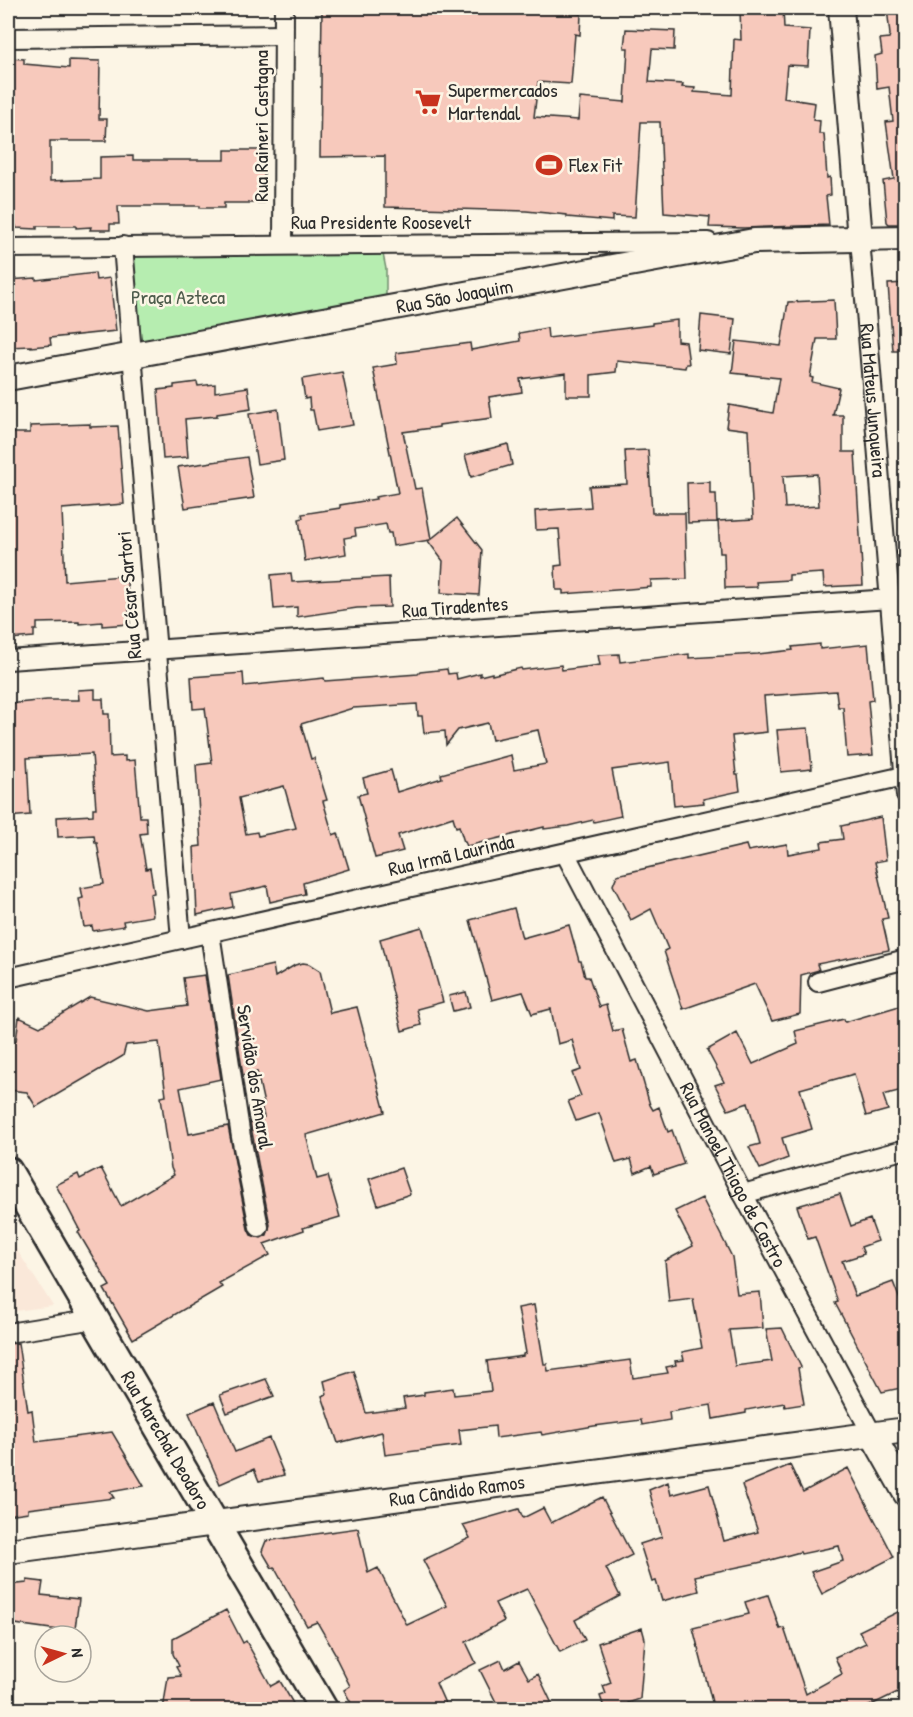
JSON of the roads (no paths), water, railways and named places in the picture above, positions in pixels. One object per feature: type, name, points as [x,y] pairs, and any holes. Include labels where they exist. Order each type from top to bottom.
[{"type":"main road","name":"Rua Marechal Deodoro","points":[[8,1171],[324,1710]]},
{"type":"street","name":"Rua Raineri Castagna","points":[[283,245],[284,8]]},
{"type":"street","name":"Rua Mateus Junqueira","points":[[841,8],[860,239],[898,600],[906,795]]},
{"type":"street","points":[[8,38],[284,35]]},
{"type":"street","name":"Rua São Joaquim","points":[[8,378],[754,241],[906,238]]},
{"type":"street","name":"Rua Presidente Roosevelt","points":[[8,248],[754,241]]},
{"type":"street","name":"Rua César Sartori","points":[[123,246],[181,939]]},
{"type":"street","name":"Rua Tiradentes","points":[[8,660],[898,600]]},
{"type":"street","name":"Rua Irmã Laurinda","points":[[8,978],[904,776]]},
{"type":"street","name":"Rua Manoel Thiago de Castro","points":[[565,853],[743,1194],[906,1494]]},
{"type":"street","name":"Servidão dos Amaral","points":[[210,933],[241,1137],[258,1227]]},
{"type":"street","points":[[818,982],[906,959]]},
{"type":"street","points":[[743,1194],[906,1149]]},
{"type":"street","points":[[8,1332],[95,1319]]},
{"type":"street","name":"Rua Cândido Ramos","points":[[8,1551],[906,1430]]},
{"type":"place","name":"Supermercados Martendal","points":[[428,102]]},
{"type":"place","name":"Flex Fit","points":[[549,165]]},
{"type":"park label","name":"Praça Azteca","points":[[178,297]]}]
